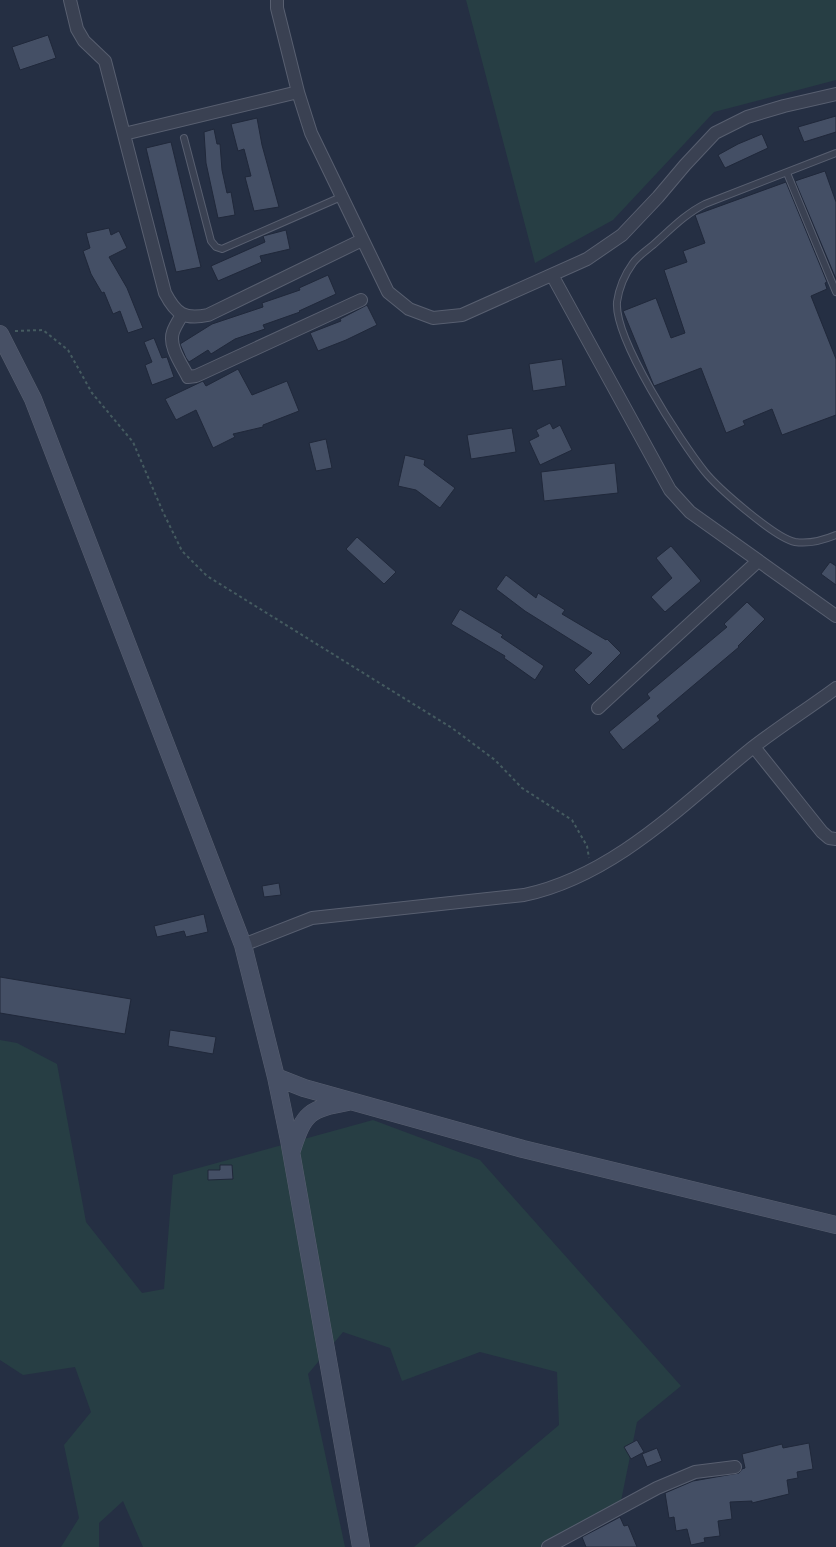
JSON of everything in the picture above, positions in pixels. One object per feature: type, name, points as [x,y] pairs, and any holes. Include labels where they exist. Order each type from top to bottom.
[{"type":"street","points":[[70,0],[77,28],[84,41],[105,61],[164,293],[172,308],[182,315],[195,318],[208,315],[362,240]]},
{"type":"street","points":[[277,0],[277,8],[298,92],[311,133],[362,240],[388,292],[409,310],[433,318],[462,315],[586,259],[622,235],[716,133],[747,117],[784,106],[836,94]]},
{"type":"street","points":[[124,134],[298,92]]},
{"type":"street","points":[[552,275],[670,490],[690,512],[836,616]]},
{"type":"street","points":[[182,315],[172,333],[172,341],[176,354],[188,377],[196,376],[361,300]]},
{"type":"street","points":[[7,333],[243,945],[276,1077],[362,1547]]},
{"type":"street","points":[[598,708],[758,561]]},
{"type":"street","points":[[243,945],[312,918],[524,895],[552,888],[591,870],[641,839],[754,747],[836,688]]},
{"type":"street","points":[[754,747],[822,832],[829,838],[836,839]]},
{"type":"street","points":[[276,1077],[304,1088],[523,1149],[836,1225]]},
{"type":"street","points":[[291,1153],[301,1124],[309,1115],[318,1109],[350,1101]]},
{"type":"street","points":[[548,1547],[664,1485],[695,1472],[735,1467]]},
{"type":"lane","points":[[184,138],[211,241],[216,247],[222,248],[341,197]]},
{"type":"lane","points":[[836,153],[705,204],[691,211],[634,262],[622,284],[617,303],[621,325],[651,393],[705,472],[730,496],[775,532],[794,542],[813,542],[836,535]]},
{"type":"lane","points":[[787,173],[836,292]]},
{"type":"path","points":[[7,333],[43,330],[68,350],[92,393],[133,442],[163,512],[182,551],[207,576],[452,728],[495,760],[522,788],[572,820],[587,846],[591,870]]},
{"type":"green space","points":[[466,0],[836,0],[836,80],[714,112],[613,220],[535,263]]},
{"type":"green space","points":[[0,1040],[17,1043],[57,1064],[86,1222],[142,1293],[164,1289],[173,1175],[373,1120],[480,1160],[681,1386],[637,1422],[621,1501],[544,1547],[414,1547],[559,1425],[557,1372],[480,1352],[402,1381],[390,1348],[343,1332],[308,1374],[345,1547],[143,1547],[123,1501],[99,1523],[99,1547],[61,1547],[79,1518],[64,1445],[91,1412],[75,1367],[23,1375],[0,1360]]},
{"type":"building","points":[[48,35],[56,58],[20,70],[12,47]]},
{"type":"building","points":[[836,116],[836,132],[804,142],[798,127]]},
{"type":"building","points":[[257,118],[262,145],[279,207],[254,211],[245,177],[251,176],[244,149],[238,151],[231,124]]},
{"type":"building","points":[[214,129],[217,144],[220,144],[222,170],[227,193],[231,192],[235,215],[218,218],[206,163],[204,132]]},
{"type":"building","points":[[762,134],[768,148],[725,168],[718,155],[738,144]]},
{"type":"building","points":[[171,142],[201,267],[176,272],[146,148]]},
{"type":"building","points":[[825,171],[836,202],[836,279],[795,181]]},
{"type":"building","points":[[786,182],[827,282],[825,283],[827,289],[811,296],[836,359],[836,415],[782,435],[772,409],[743,421],[745,425],[726,433],[701,368],[654,386],[623,311],[656,298],[671,338],[685,333],[664,270],[687,262],[683,251],[705,243],[695,215]]},
{"type":"building","points":[[109,228],[111,235],[119,231],[127,248],[109,257],[127,288],[143,328],[128,333],[120,311],[113,314],[104,292],[102,293],[91,274],[83,251],[90,248],[86,233]]},
{"type":"building","points":[[286,230],[290,249],[260,256],[262,262],[218,281],[211,266],[265,242],[263,236]]},
{"type":"building","points":[[328,275],[336,294],[299,311],[300,312],[263,325],[265,329],[235,339],[211,354],[208,350],[189,362],[186,358],[180,344],[212,324],[263,307],[262,303],[300,290],[299,288]]},
{"type":"building","points":[[367,305],[377,325],[346,340],[318,351],[310,333],[341,321],[340,319]]},
{"type":"building","points":[[154,338],[162,358],[167,357],[174,377],[152,385],[145,365],[152,362],[144,342]]},
{"type":"building","points":[[562,359],[566,386],[533,391],[529,364]]},
{"type":"building","points":[[238,369],[252,395],[287,381],[299,411],[263,425],[263,427],[233,434],[235,437],[213,448],[196,410],[176,420],[165,399],[203,381],[206,386]]},
{"type":"building","points":[[550,423],[553,429],[560,425],[572,450],[540,465],[529,441],[539,436],[536,430]]},
{"type":"building","points":[[512,428],[516,452],[471,459],[467,435]]},
{"type":"building","points":[[326,439],[332,468],[316,471],[309,443]]},
{"type":"building","points":[[405,455],[425,460],[424,465],[455,488],[440,508],[416,490],[398,486]]},
{"type":"building","points":[[615,463],[618,493],[544,501],[541,472]]},
{"type":"building","points":[[357,537],[396,572],[384,584],[346,549]]},
{"type":"building","points":[[671,546],[701,581],[665,612],[651,597],[672,578],[656,558]]},
{"type":"building","points":[[830,562],[836,566],[836,585],[821,574]]},
{"type":"building","points":[[506,575],[536,598],[538,593],[565,610],[562,614],[606,640],[607,639],[621,653],[589,685],[574,670],[592,653],[525,611],[496,589]]},
{"type":"building","points":[[747,602],[765,619],[738,646],[739,647],[657,716],[660,720],[623,750],[609,732],[650,698],[647,694],[727,627],[724,624]]},
{"type":"building","points":[[460,609],[503,635],[501,637],[544,666],[535,680],[504,658],[505,656],[451,624]]},
{"type":"building","points":[[279,883],[281,895],[264,897],[262,886]]},
{"type":"building","points":[[204,914],[208,932],[186,937],[184,931],[157,937],[154,926]]},
{"type":"building","points":[[0,977],[131,999],[125,1034],[0,1013]]},
{"type":"building","points":[[170,1030],[216,1037],[213,1054],[168,1046]]},
{"type":"building","points":[[220,1165],[232,1165],[233,1179],[208,1180],[208,1170],[220,1170]]},
{"type":"building","points":[[637,1440],[644,1452],[631,1459],[624,1447]]},
{"type":"building","points":[[809,1443],[813,1469],[797,1472],[798,1478],[787,1480],[789,1494],[752,1503],[752,1501],[730,1502],[732,1519],[718,1521],[720,1536],[704,1538],[705,1542],[691,1545],[687,1529],[676,1531],[674,1517],[669,1518],[665,1493],[693,1481],[739,1473],[745,1468],[742,1454],[782,1444],[783,1448]]},
{"type":"building","points":[[657,1448],[662,1461],[647,1467],[642,1454]]},
{"type":"building","points":[[620,1517],[624,1526],[628,1525],[637,1547],[586,1547],[582,1537]]}]
